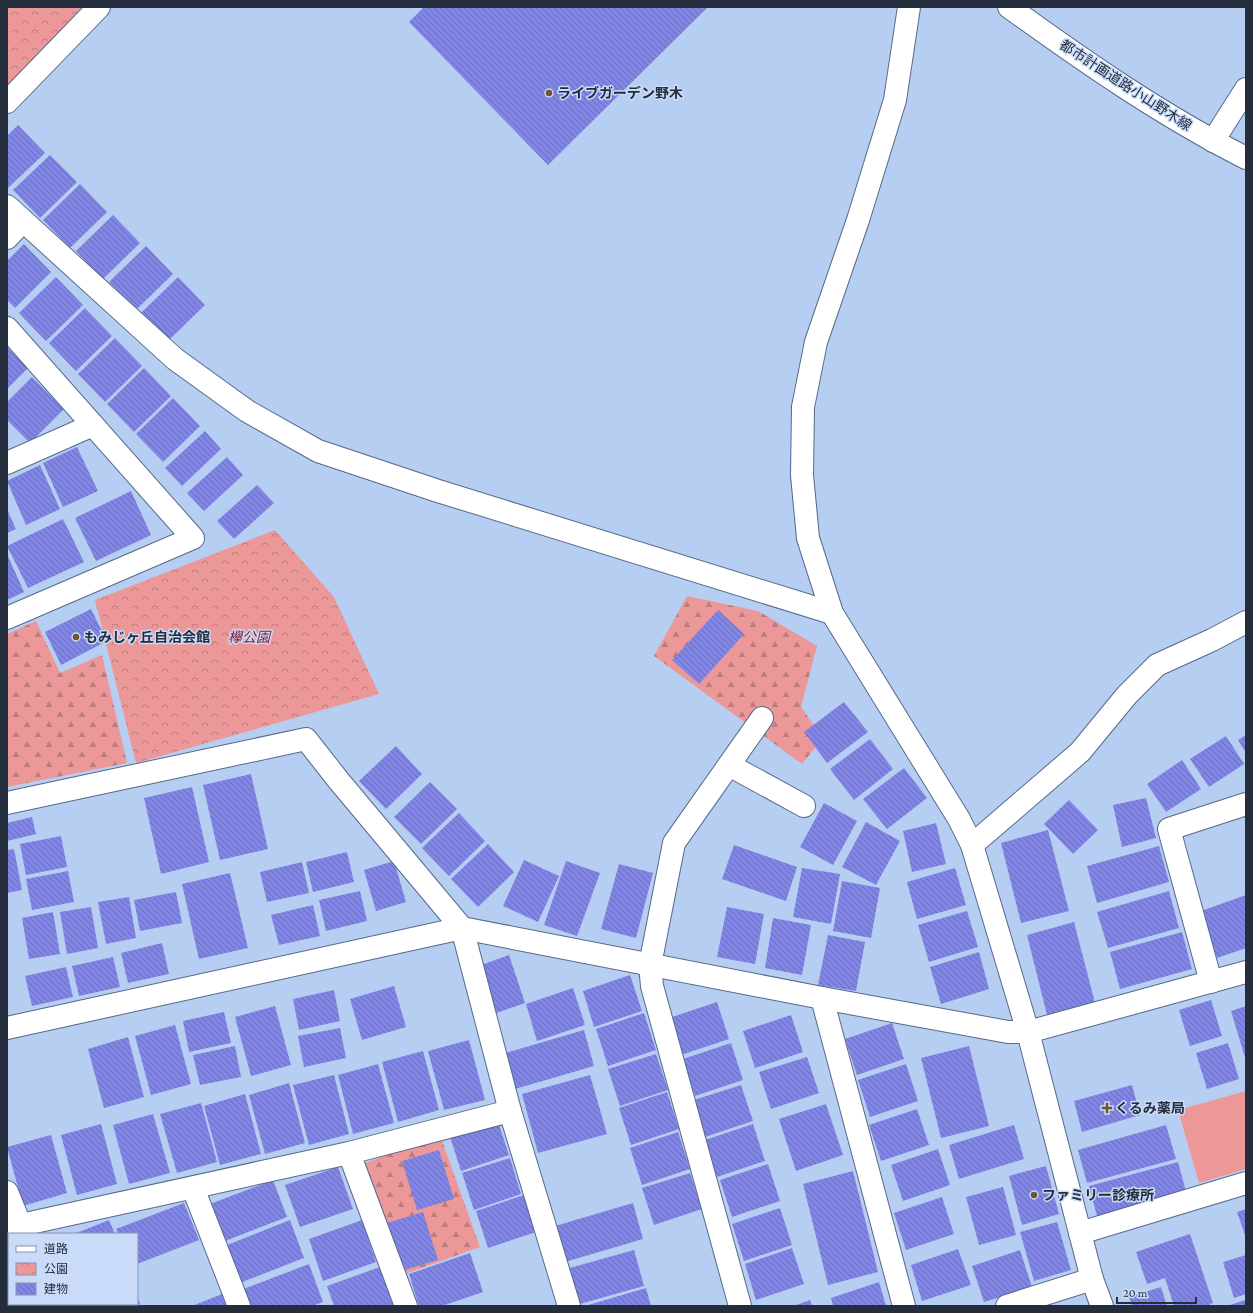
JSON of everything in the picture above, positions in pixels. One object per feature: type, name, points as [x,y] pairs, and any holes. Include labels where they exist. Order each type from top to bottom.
[{"type":"street","points":[[7,102],[100,7]]},
{"type":"street","points":[[909,7],[895,100],[858,220],[816,342],[803,407],[802,475],[808,538],[832,613],[956,813],[972,845],[1028,1032],[1092,1279],[1102,1306]]},
{"type":"street","name":"都市計画道路小山野木線","points":[[1009,7],[1067,49],[1213,141],[1246,158]]},
{"type":"street","points":[[1213,141],[1246,89]]},
{"type":"street","points":[[7,206],[175,359],[247,411],[318,451],[438,491],[832,613]]},
{"type":"street","points":[[7,238],[23,221]]},
{"type":"street","points":[[7,328],[193,538],[7,618]]},
{"type":"street","points":[[7,463],[93,425]]},
{"type":"street","points":[[972,845],[1080,752],[1127,695],[1157,665],[1212,640],[1246,622]]},
{"type":"street","points":[[740,1306],[652,986],[650,965],[674,842],[762,718]]},
{"type":"street","points":[[7,803],[306,739],[339,782],[462,928],[510,1111],[570,1306]]},
{"type":"street","points":[[729,765],[804,806]]},
{"type":"street","points":[[1211,982],[1169,829],[1246,804]]},
{"type":"street","points":[[7,1028],[462,928],[822,998],[1008,1032],[1028,1032],[1246,972]]},
{"type":"street","points":[[822,998],[904,1306]]},
{"type":"street","points":[[7,1192],[17,1229],[349,1153],[510,1111]]},
{"type":"street","points":[[349,1153],[406,1306]]},
{"type":"street","points":[[1080,1233],[1246,1183]]},
{"type":"street","points":[[193,1188],[239,1306]]},
{"type":"street","points":[[1008,1306],[1092,1279]]},
{"type":"green space","points":[[7,7],[82,7],[7,86]]},
{"type":"green space","name":"欅公園","points":[[275,530],[334,597],[379,694],[136,763],[95,600]]},
{"type":"green space","points":[[687,596],[758,611],[817,646],[801,707],[823,738],[802,764],[654,656]]},
{"type":"green space","points":[[36,621],[60,673],[102,655],[127,763],[7,787],[7,634]]},
{"type":"green space","points":[[1246,1091],[1246,1169],[1199,1183],[1178,1110]]},
{"type":"green space","points":[[440,1135],[480,1247],[399,1276],[360,1165]]},
{"type":"building","name":"ライブガーデン野木","points":[[424,7],[708,7],[548,165],[409,22]]},
{"type":"building","points":[[18,125],[45,153],[8,188],[7,136]]},
{"type":"building","points":[[50,155],[77,182],[40,218],[13,190]]},
{"type":"building","points":[[80,184],[107,212],[70,248],[43,220]]},
{"type":"building","points":[[113,215],[140,243],[103,279],[76,251]]},
{"type":"building","points":[[24,244],[51,272],[15,308],[7,300],[7,261]]},
{"type":"building","points":[[146,246],[173,274],[136,310],[109,282]]},
{"type":"building","points":[[56,277],[83,305],[46,341],[19,313]]},
{"type":"building","points":[[178,277],[205,305],[168,341],[141,313]]},
{"type":"building","points":[[85,308],[112,336],[76,371],[49,343]]},
{"type":"building","points":[[115,338],[142,366],[105,402],[78,374]]},
{"type":"building","points":[[7,347],[28,368],[7,389]]},
{"type":"building","points":[[144,368],[171,396],[134,432],[107,404]]},
{"type":"building","points":[[32,377],[64,409],[30,443],[7,420],[7,402]]},
{"type":"building","points":[[173,398],[200,426],[163,462],[136,434]]},
{"type":"building","points":[[205,431],[221,449],[182,486],[165,468]]},
{"type":"building","points":[[77,447],[98,491],[63,507],[43,463]]},
{"type":"building","points":[[227,457],[243,475],[204,511],[187,493]]},
{"type":"building","points":[[40,465],[60,509],[26,525],[7,481]]},
{"type":"building","points":[[257,485],[274,503],[234,539],[217,521]]},
{"type":"building","points":[[131,491],[151,535],[96,561],[75,518]]},
{"type":"building","points":[[7,509],[16,529],[7,533]]},
{"type":"building","points":[[63,519],[84,562],[28,588],[7,546]]},
{"type":"building","points":[[7,554],[24,592],[7,600]]},
{"type":"building","name":"もみじヶ丘自治会館","points":[[91,609],[107,641],[61,665],[45,632]]},
{"type":"building","points":[[718,610],[744,634],[699,684],[672,660]]},
{"type":"building","points":[[844,702],[868,732],[827,763],[804,732]]},
{"type":"building","points":[[1246,735],[1246,753],[1238,740]]},
{"type":"building","points":[[1226,736],[1244,764],[1209,787],[1190,759]]},
{"type":"building","points":[[870,739],[893,769],[854,800],[830,769]]},
{"type":"building","points":[[396,746],[422,774],[386,809],[359,781]]},
{"type":"building","points":[[1182,760],[1201,789],[1166,812],[1147,784]]},
{"type":"building","points":[[904,768],[927,798],[887,829],[863,799]]},
{"type":"building","points":[[251,774],[268,849],[220,860],[203,785]]},
{"type":"building","points":[[430,782],[457,809],[421,844],[394,817]]},
{"type":"building","points":[[192,787],[209,862],[161,874],[144,798]]},
{"type":"building","points":[[1146,798],[1156,838],[1122,847],[1113,805]]},
{"type":"building","points":[[1069,800],[1098,830],[1073,854],[1044,824]]},
{"type":"building","points":[[824,803],[857,821],[833,865],[800,847]]},
{"type":"building","points":[[459,813],[485,841],[449,876],[422,848]]},
{"type":"building","points":[[32,817],[36,834],[7,841],[7,823]]},
{"type":"building","points":[[866,822],[900,841],[876,885],[842,867]]},
{"type":"building","points":[[936,823],[946,864],[912,872],[903,831]]},
{"type":"building","points":[[1048,830],[1069,911],[1021,923],[1001,843]]},
{"type":"building","points":[[61,836],[67,867],[26,875],[20,844]]},
{"type":"building","points":[[488,844],[514,872],[478,907],[451,879]]},
{"type":"building","points":[[734,845],[797,867],[786,901],[722,879]]},
{"type":"building","points":[[1159,846],[1169,882],[1097,903],[1087,866]]},
{"type":"building","points":[[14,849],[22,890],[7,893],[7,850]]},
{"type":"building","points":[[347,852],[354,882],[313,892],[306,862]]},
{"type":"building","points":[[524,860],[559,876],[538,922],[503,906]]},
{"type":"building","points":[[394,861],[406,902],[376,911],[364,870]]},
{"type":"building","points":[[566,861],[600,873],[577,936],[544,925]]},
{"type":"building","points":[[302,862],[309,893],[267,902],[260,872]]},
{"type":"building","points":[[619,864],[653,873],[636,938],[601,929]]},
{"type":"building","points":[[802,868],[840,874],[831,924],[793,917]]},
{"type":"building","points":[[955,868],[966,905],[917,919],[907,882]]},
{"type":"building","points":[[68,871],[74,902],[32,910],[26,879]]},
{"type":"building","points":[[230,873],[248,948],[199,959],[182,884]]},
{"type":"building","points":[[842,881],[880,888],[871,938],[833,931]]},
{"type":"building","points":[[360,891],[367,921],[326,931],[319,900]]},
{"type":"building","points":[[1169,891],[1179,928],[1108,948],[1097,912]]},
{"type":"building","points":[[176,892],[182,923],[140,931],[134,900]]},
{"type":"building","points":[[1246,895],[1246,948],[1217,958],[1201,911]]},
{"type":"building","points":[[129,897],[136,938],[106,944],[98,902]]},
{"type":"building","points":[[313,905],[320,936],[279,945],[271,915]]},
{"type":"building","points":[[91,907],[98,948],[67,954],[60,912]]},
{"type":"building","points":[[727,907],[764,914],[755,964],[717,957]]},
{"type":"building","points":[[967,911],[978,947],[929,962],[918,925]]},
{"type":"building","points":[[53,912],[60,954],[29,959],[22,918]]},
{"type":"building","points":[[773,918],[811,925],[802,975],[765,968]]},
{"type":"building","points":[[1074,922],[1095,1003],[1047,1015],[1027,935]]},
{"type":"building","points":[[1182,932],[1192,969],[1120,989],[1110,952]]},
{"type":"building","points":[[828,935],[865,942],[856,991],[818,985]]},
{"type":"building","points":[[162,943],[169,974],[128,983],[121,953]]},
{"type":"building","points":[[979,952],[989,989],[941,1004],[930,967]]},
{"type":"building","points":[[509,955],[525,1003],[488,1016],[473,968]]},
{"type":"building","points":[[113,957],[120,987],[79,996],[72,966]]},
{"type":"building","points":[[66,967],[73,997],[32,1006],[25,976]]},
{"type":"building","points":[[630,975],[642,1011],[594,1027],[583,991]]},
{"type":"building","points":[[394,986],[406,1027],[362,1040],[350,999]]},
{"type":"building","points":[[573,988],[585,1025],[537,1041],[526,1004]]},
{"type":"building","points":[[334,990],[340,1021],[299,1030],[293,999]]},
{"type":"building","points":[[1211,1000],[1222,1036],[1190,1046],[1179,1010]]},
{"type":"building","points":[[717,1002],[729,1039],[681,1055],[669,1018]]},
{"type":"building","points":[[275,1006],[291,1065],[251,1076],[235,1017]]},
{"type":"building","points":[[1246,1006],[1246,1061],[1231,1011]]},
{"type":"building","points":[[224,1012],[231,1043],[189,1052],[183,1021]]},
{"type":"building","points":[[644,1013],[656,1050],[608,1066],[596,1029]]},
{"type":"building","points":[[791,1015],[803,1052],[755,1068],[743,1031]]},
{"type":"building","points":[[892,1023],[904,1059],[857,1075],[845,1039]]},
{"type":"building","points":[[175,1025],[191,1084],[151,1095],[135,1036]]},
{"type":"building","points":[[340,1028],[346,1058],[304,1067],[298,1036]]},
{"type":"building","points":[[584,1030],[594,1066],[515,1089],[505,1053]]},
{"type":"building","points":[[128,1037],[144,1097],[104,1108],[88,1049]]},
{"type":"building","points":[[469,1040],[485,1100],[444,1110],[428,1051]]},
{"type":"building","points":[[731,1043],[743,1080],[695,1096],[683,1059]]},
{"type":"building","points":[[1228,1043],[1239,1079],[1207,1089],[1196,1053]]},
{"type":"building","points":[[235,1046],[241,1077],[200,1085],[193,1055]]},
{"type":"building","points":[[969,1046],[989,1126],[941,1138],[921,1058]]},
{"type":"building","points":[[423,1051],[439,1110],[398,1122],[382,1062]]},
{"type":"building","points":[[656,1054],[668,1090],[620,1106],[608,1069]]},
{"type":"building","points":[[807,1057],[819,1093],[771,1109],[759,1072]]},
{"type":"building","points":[[378,1064],[394,1123],[353,1134],[338,1075]]},
{"type":"building","points":[[906,1064],[918,1101],[870,1117],[858,1080]]},
{"type":"building","points":[[334,1075],[349,1134],[309,1145],[293,1085]]},
{"type":"building","points":[[590,1075],[607,1134],[538,1153],[522,1094]]},
{"type":"building","points":[[289,1083],[305,1143],[265,1154],[249,1095]]},
{"type":"building","points":[[741,1085],[753,1121],[705,1137],[694,1100]]},
{"type":"building","name":"くるみ薬局","points":[[1132,1085],[1140,1115],[1082,1132],[1074,1101]]},
{"type":"building","points":[[667,1092],[679,1129],[631,1145],[619,1108]]},
{"type":"building","points":[[245,1094],[261,1154],[220,1165],[204,1106]]},
{"type":"building","points":[[201,1103],[217,1162],[177,1173],[160,1114]]},
{"type":"building","points":[[826,1104],[843,1155],[796,1171],[779,1119]]},
{"type":"building","points":[[917,1109],[929,1145],[881,1161],[869,1125]]},
{"type":"building","points":[[153,1114],[170,1173],[129,1184],[113,1125]]},
{"type":"building","points":[[497,1119],[509,1155],[461,1171],[449,1134]]},
{"type":"building","points":[[101,1124],[117,1184],[77,1195],[61,1135]]},
{"type":"building","points":[[753,1124],[765,1161],[717,1177],[705,1140]]},
{"type":"building","points":[[1014,1125],[1024,1159],[959,1179],[949,1145]]},
{"type":"building","points":[[1166,1125],[1176,1159],[1087,1183],[1078,1150]]},
{"type":"building","points":[[678,1132],[690,1169],[642,1185],[630,1148]]},
{"type":"building","points":[[51,1135],[67,1193],[23,1206],[7,1147]]},
{"type":"building","points":[[938,1149],[950,1185],[903,1201],[891,1165]]},
{"type":"building","points":[[439,1150],[454,1199],[417,1210],[402,1161]]},
{"type":"building","points":[[510,1158],[521,1194],[474,1210],[462,1173]]},
{"type":"building","points":[[1178,1162],[1187,1195],[1098,1220],[1089,1186]]},
{"type":"building","points":[[768,1164],[780,1201],[732,1217],[720,1180]]},
{"type":"building","name":"ファミリー診療所","points":[[1046,1166],[1059,1214],[1022,1225],[1009,1176]]},
{"type":"building","points":[[338,1167],[353,1209],[300,1227],[285,1185]]},
{"type":"building","points":[[853,1171],[878,1272],[828,1285],[803,1184]]},
{"type":"building","points":[[690,1173],[702,1209],[654,1225],[642,1188]]},
{"type":"building","points":[[273,1180],[287,1217],[220,1243],[205,1206]]},
{"type":"building","points":[[1003,1187],[1016,1235],[979,1245],[966,1197]]},
{"type":"building","points":[[524,1195],[536,1232],[488,1248],[476,1211]]},
{"type":"building","points":[[942,1197],[954,1234],[906,1250],[894,1213]]},
{"type":"building","points":[[184,1203],[199,1240],[138,1264],[138,1233],[118,1233],[116,1229]]},
{"type":"building","points":[[633,1203],[643,1239],[565,1262],[555,1226]]},
{"type":"building","points":[[780,1208],[792,1245],[744,1261],[732,1224]]},
{"type":"building","points":[[1246,1209],[1246,1238],[1237,1212]]},
{"type":"building","points":[[423,1212],[438,1260],[401,1271],[387,1223]]},
{"type":"building","points":[[109,1220],[115,1233],[76,1233]]},
{"type":"building","points":[[290,1220],[304,1258],[237,1284],[222,1247]]},
{"type":"building","points":[[362,1220],[376,1262],[323,1281],[309,1239]]},
{"type":"building","points":[[1057,1222],[1071,1270],[1034,1281],[1020,1232]]},
{"type":"building","points":[[1190,1234],[1213,1303],[1206,1306],[1174,1306],[1165,1278],[1147,1284],[1136,1252]]},
{"type":"building","points":[[792,1248],[804,1284],[756,1300],[745,1264]]},
{"type":"building","points":[[958,1249],[971,1285],[922,1301],[911,1265]]},
{"type":"building","points":[[634,1250],[644,1286],[576,1305],[566,1269]]},
{"type":"building","points":[[1020,1250],[1032,1287],[984,1302],[972,1266]]},
{"type":"building","points":[[470,1253],[483,1292],[442,1306],[419,1306],[409,1274]]},
{"type":"building","points":[[1246,1255],[1246,1294],[1234,1298],[1223,1262]]},
{"type":"building","points":[[7,1260],[8,1280],[7,1281]]},
{"type":"building","points":[[309,1264],[323,1302],[312,1306],[247,1306],[241,1290]]},
{"type":"building","points":[[380,1267],[393,1306],[334,1306],[327,1286]]},
{"type":"building","points":[[879,1282],[886,1306],[833,1306],[831,1298]]},
{"type":"building","points":[[1161,1287],[1167,1306],[1132,1306],[1129,1297]]},
{"type":"building","points":[[646,1288],[651,1306],[585,1306]]},
{"type":"building","points":[[7,1293],[8,1305],[12,1306],[7,1306]]},
{"type":"building","points":[[222,1294],[226,1306],[192,1306]]},
{"type":"building","points":[[810,1300],[812,1306],[793,1306]]},
{"type":"building","points":[[1245,1300],[1246,1306],[1227,1306]]},
{"type":"building","points":[[62,1305],[138,1305],[135,1306]]},
{"type":"place","name":"ライブガーデン野木","points":[[549,93]]},
{"type":"place","name":"もみじヶ丘自治会館","points":[[76,637]]},
{"type":"place","name":"くるみ薬局","points":[[1107,1108]]},
{"type":"place","name":"ファミリー診療所","points":[[1034,1195]]}]
